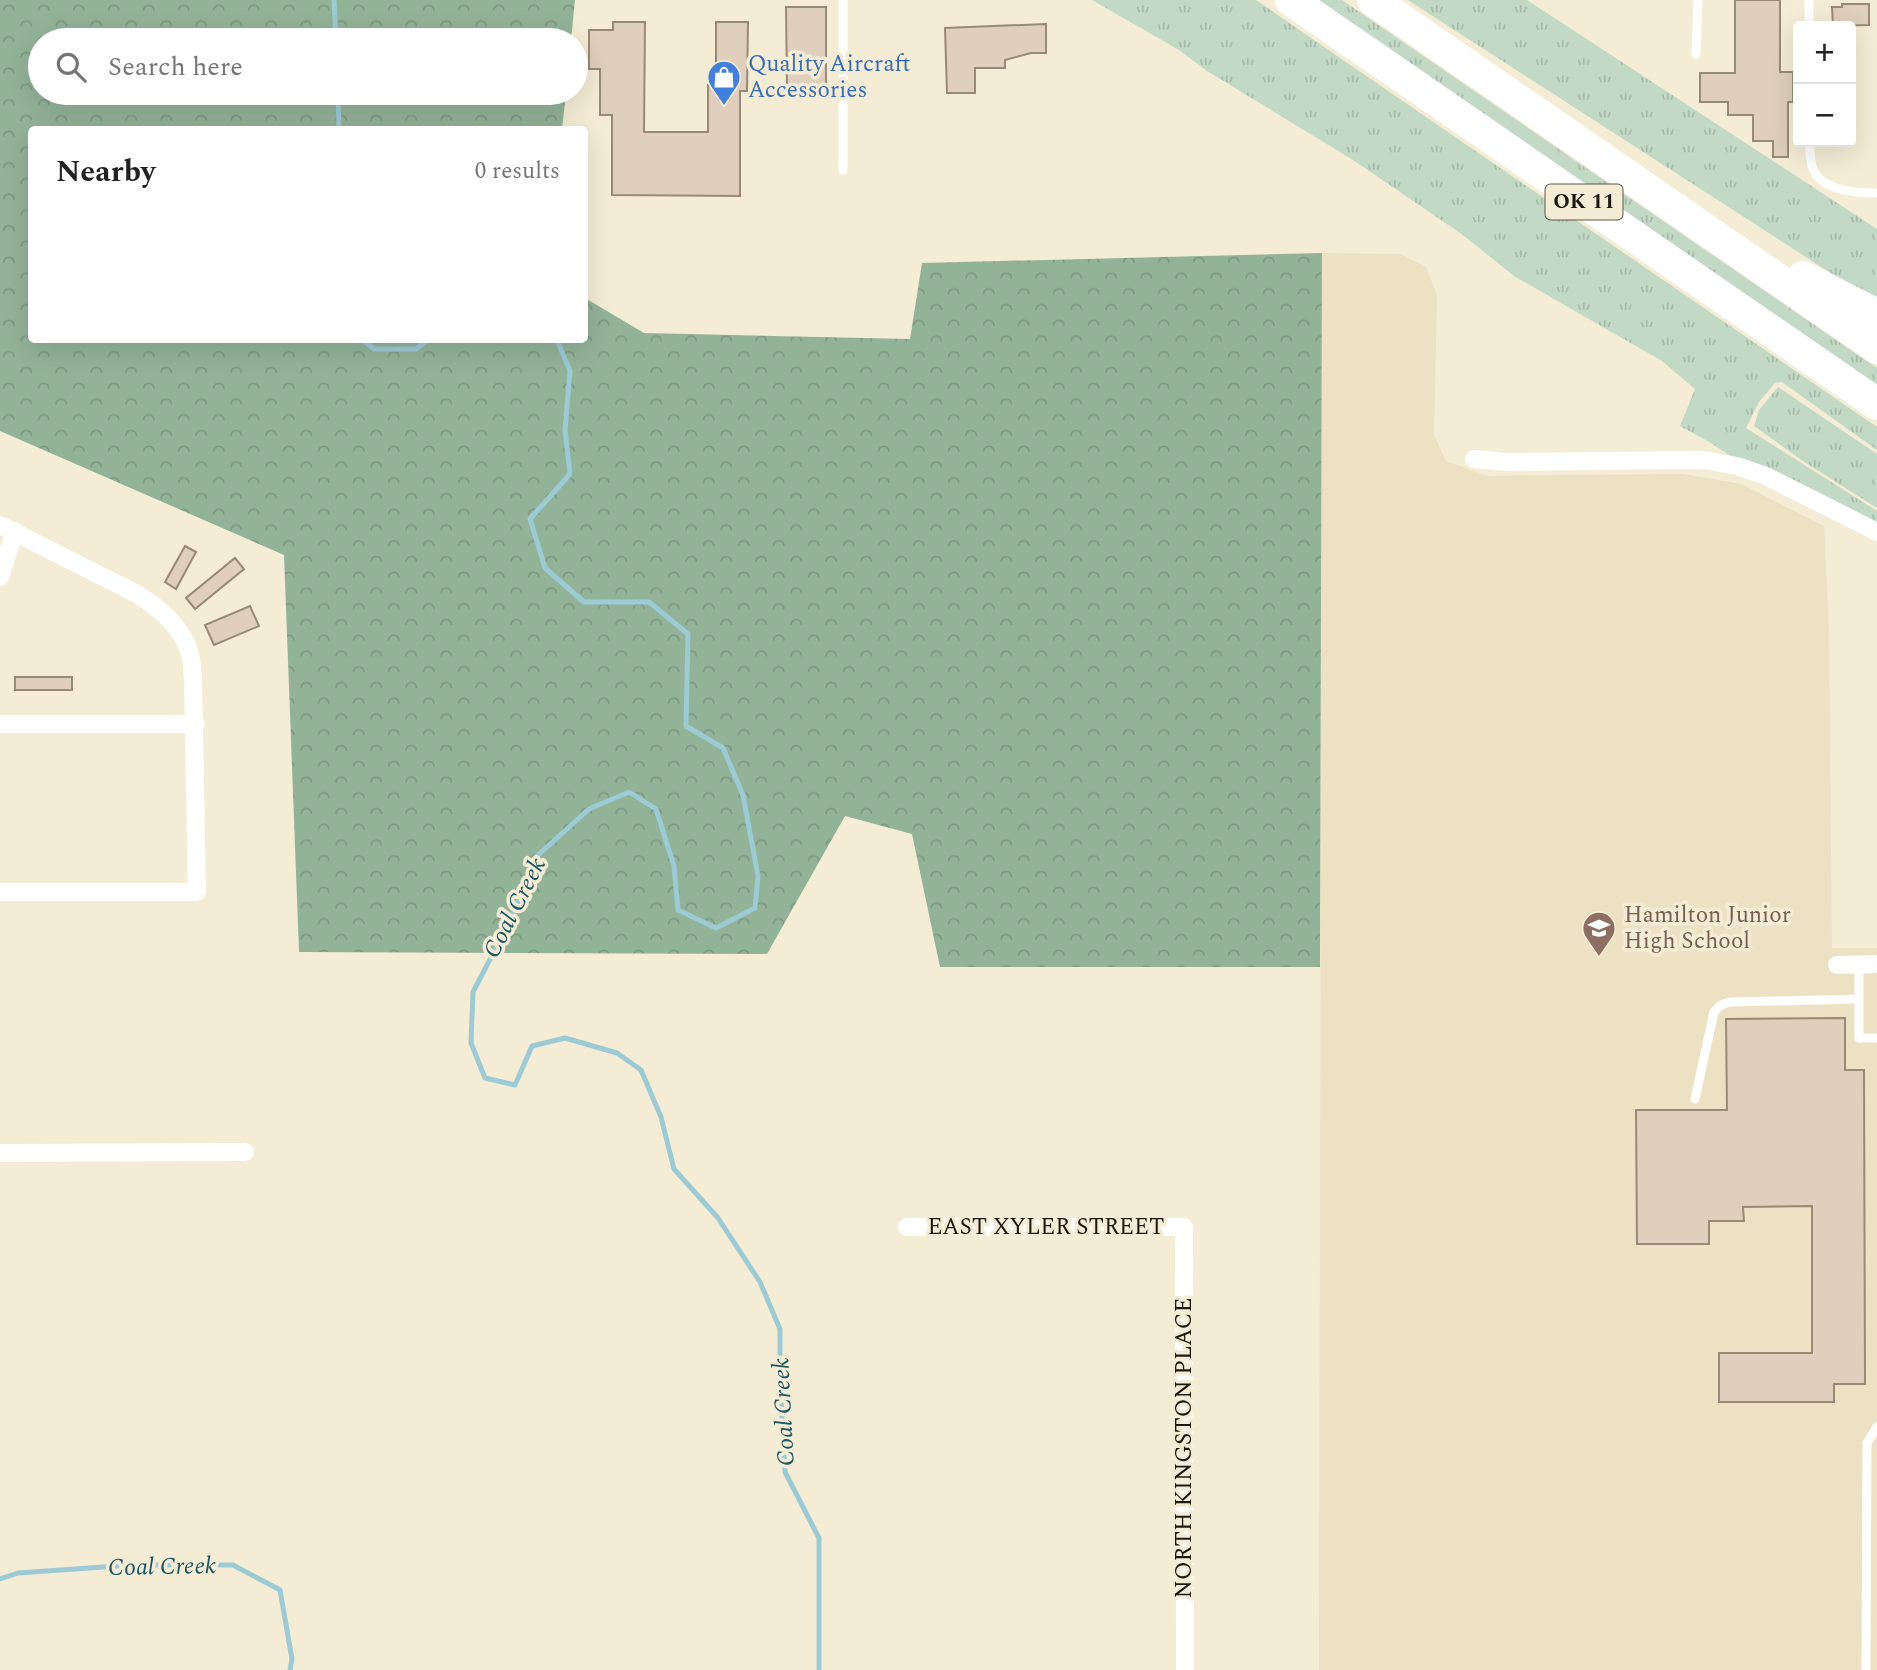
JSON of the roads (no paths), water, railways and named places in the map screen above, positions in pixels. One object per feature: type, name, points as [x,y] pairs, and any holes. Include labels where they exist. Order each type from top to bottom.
[{"type":"highway","name":"OK 11","points":[[1291,0],[1877,404]]},
{"type":"highway","name":"OK 11","points":[[1373,0],[1877,348]]},
{"type":"highway","points":[[1681,212],[1877,315]]},
{"type":"street","points":[[1475,459],[1507,462],[1704,460],[1766,476],[1877,532]]},
{"type":"street","points":[[0,577],[8,528],[138,594],[152,603],[180,633],[189,650],[194,678],[197,892],[0,892]]},
{"type":"street","points":[[0,724],[196,724]]},
{"type":"street","points":[[1837,965],[1877,964]]},
{"type":"street","points":[[0,1153],[245,1152]]},
{"type":"street","name":"EAST XYLER STREET","points":[[907,1227],[1184,1227]]},
{"type":"street","name":"NORTH KINGSTON PLACE","points":[[1184,1227],[1185,1670]]},
{"type":"lane","points":[[843,0],[843,170]]},
{"type":"lane","points":[[1696,54],[1698,0]]},
{"type":"lane","points":[[1808,21],[1809,0]]},
{"type":"lane","points":[[1810,147],[1813,171],[1828,186],[1877,193]]},
{"type":"lane","points":[[1859,964],[1859,1038],[1877,1038]]},
{"type":"lane","points":[[1695,1100],[1714,1012],[1720,1005],[1730,1002],[1859,999]]},
{"type":"lane","points":[[1866,1670],[1867,1443],[1877,1427]]},
{"type":"waterway","name":"Coal Creek","points":[[334,0],[335,28]]},
{"type":"waterway","name":"Coal Creek","points":[[338,105],[339,126]]},
{"type":"waterway","name":"Coal Creek","points":[[367,343],[374,349],[416,349],[424,343]]},
{"type":"waterway","name":"Coal Creek","points":[[558,343],[570,371],[565,430],[570,474],[530,519],[545,568],[584,602],[649,602],[688,634],[686,726],[723,748],[743,795],[758,876],[755,908],[716,928],[678,910],[674,866],[656,809],[629,792],[589,809],[537,856],[508,925],[473,992],[471,1043],[485,1078],[515,1085],[532,1046],[565,1038],[617,1053],[641,1070],[661,1117],[674,1169],[718,1218],[760,1282],[780,1329],[785,1472],[819,1538],[819,1670]]},
{"type":"waterway","name":"Coal Creek","points":[[0,1579],[18,1573],[132,1565],[233,1565],[280,1590],[292,1659],[290,1670]]},
{"type":"place","name":"Quality Aircraft Accessories","points":[[724,107]]},
{"type":"place","name":"Hamilton Junior High School","points":[[1599,958]]}]
